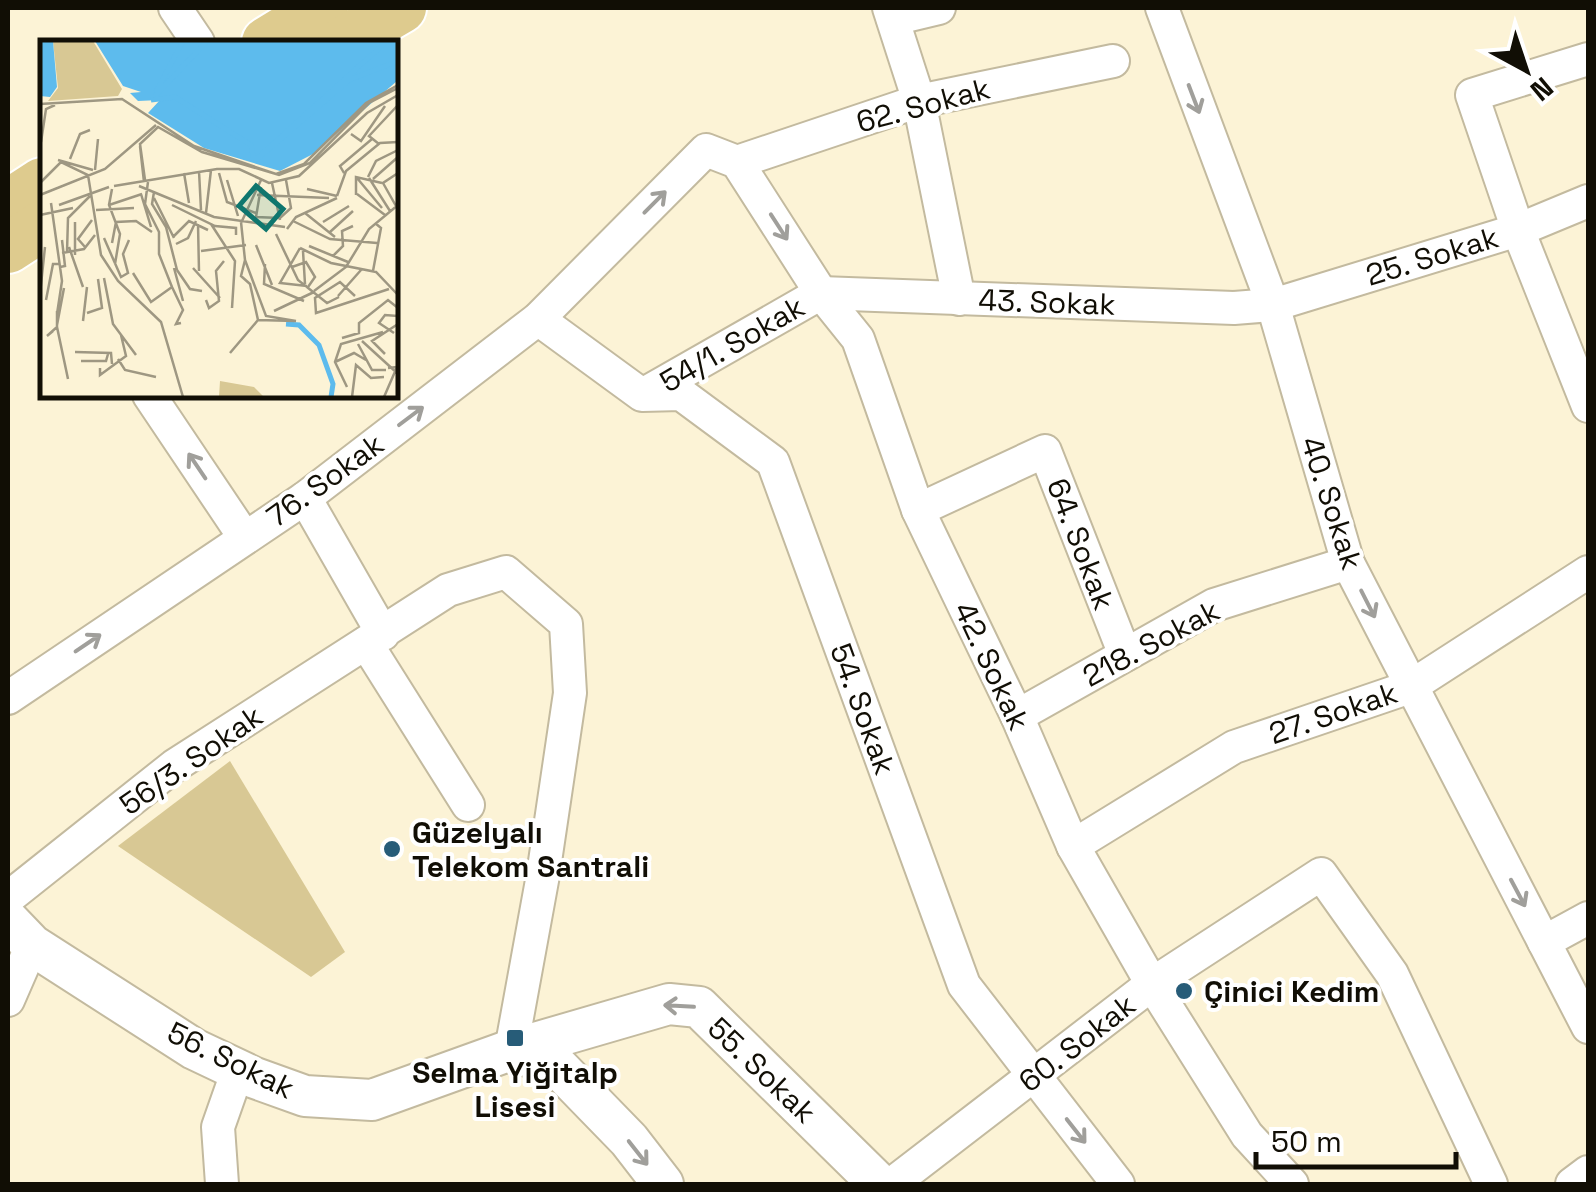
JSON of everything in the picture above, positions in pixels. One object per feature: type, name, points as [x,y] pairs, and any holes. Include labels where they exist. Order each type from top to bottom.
[{"type":"main road","points":[[271,40],[323,8]]},
{"type":"main road","points":[[347,40],[401,8]]},
{"type":"street","points":[[175,8],[197,40]]},
{"type":"street","points":[[938,8],[891,13],[919,101],[959,299]]},
{"type":"street","name":"40. Sokak","points":[[1162,8],[1272,305],[1348,563],[1588,1028]]},
{"type":"street","points":[[1588,59],[1472,94],[1518,230],[1588,406]]},
{"type":"street","name":"62. Sokak","points":[[737,162],[919,101],[1113,60]]},
{"type":"street","name":"76. Sokak","points":[[8,698],[305,498],[538,319],[706,150],[737,162]]},
{"type":"street","name":"42. Sokak","points":[[737,162],[822,292],[858,338],[918,510],[1017,716],[1073,846],[1152,984],[1246,1135],[1292,1184]]},
{"type":"street","name":"25. Sokak","points":[[1272,305],[1518,230],[1588,201]]},
{"type":"street","name":"43. Sokak","points":[[822,292],[1234,308],[1272,305]]},
{"type":"street","name":"54/1. Sokak","points":[[642,396],[822,292]]},
{"type":"street","points":[[538,319],[642,396]]},
{"type":"street","name":"54. Sokak","points":[[642,396],[681,394],[773,462],[964,985],[1118,1184]]},
{"type":"street","points":[[151,398],[245,538]]},
{"type":"street","name":"64. Sokak","points":[[918,510],[1045,452],[1125,655]]},
{"type":"street","points":[[305,498],[374,638],[468,806]]},
{"type":"street","name":"218. Sokak","points":[[1017,716],[1214,606],[1348,563]]},
{"type":"street","name":"56/3. Sokak","points":[[8,898],[174,766],[448,590],[506,572],[566,624],[570,692],[511,1050]]},
{"type":"street","name":"27. Sokak","points":[[1073,846],[1234,748],[1410,686],[1588,572]]},
{"type":"street","name":"60. Sokak","points":[[892,1184],[1152,984],[1322,874],[1392,974],[1491,1184]]},
{"type":"street","points":[[1544,942],[1588,918]]},
{"type":"street","points":[[8,1000],[20,932]]},
{"type":"street","name":"56. Sokak","points":[[20,932],[194,1050],[305,1096],[372,1100],[511,1050]]},
{"type":"street","name":"55. Sokak","points":[[511,1050],[669,1004],[699,1007],[879,1184]]},
{"type":"street","points":[[511,1050],[558,1067],[628,1140],[663,1184]]},
{"type":"street","points":[[222,1184],[218,1126],[238,1070]]},
{"type":"street","points":[[1572,1184],[1588,1172]]},
{"type":"shaded area","points":[[230,761],[345,952],[311,977],[118,846]]},
{"type":"place","name":"Güzelyalı Telekom Santrali","points":[[392,849]]},
{"type":"place","name":"Çinici Kedim","points":[[1184,991]]},
{"type":"place","name":"Selma Yiğitalp Lisesi","points":[[515,1038]]}]
